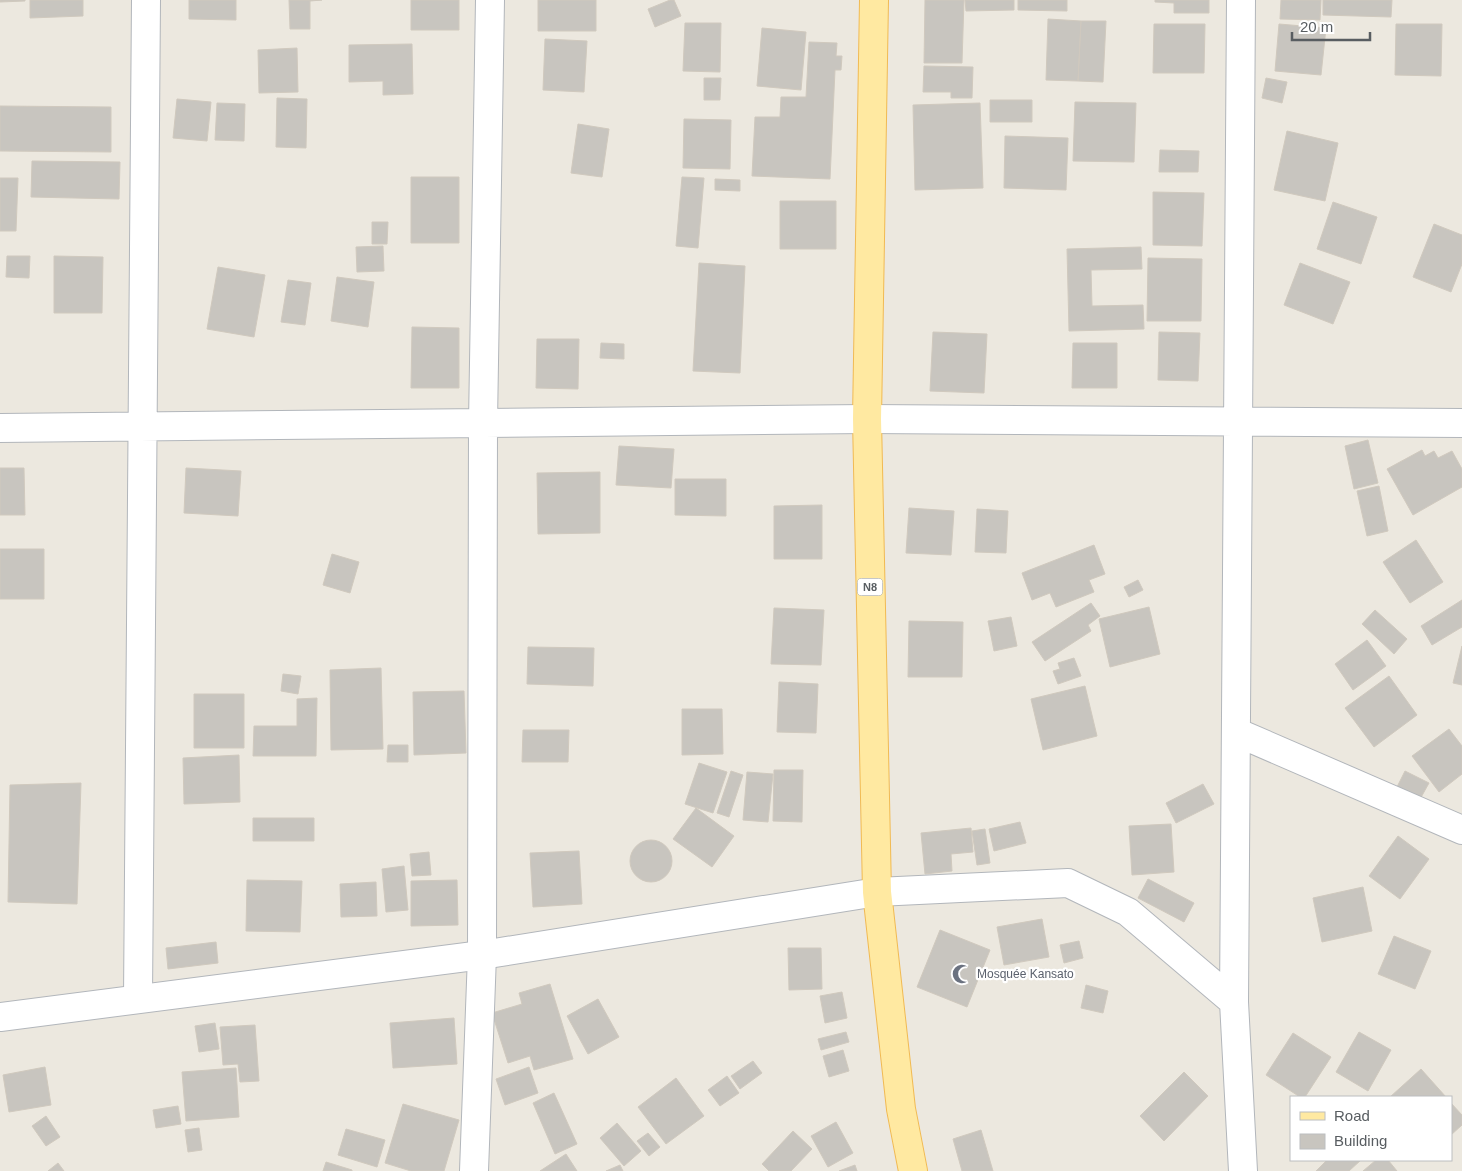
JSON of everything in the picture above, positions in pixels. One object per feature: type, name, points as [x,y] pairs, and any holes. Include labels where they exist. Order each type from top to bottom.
[{"type":"main road","name":"N8","points":[[874,0],[867,420],[877,892],[901,1109],[913,1171]]},
{"type":"street","points":[[138,998],[146,0]]},
{"type":"street","points":[[474,1171],[482,955],[483,423],[490,0]]},
{"type":"street","points":[[1241,0],[1234,1002],[1243,1171]]},
{"type":"street","points":[[0,428],[867,420],[1462,422]]},
{"type":"street","points":[[1236,732],[1462,830]]},
{"type":"street","points":[[0,1017],[482,955],[877,892],[1068,883],[1128,912],[1234,1002]]},
{"type":"building","points":[[0,0],[25,0],[25,1],[0,2]]},
{"type":"building","points":[[30,0],[83,0],[83,16],[30,18]]},
{"type":"building","points":[[189,0],[236,0],[236,20],[189,19]]},
{"type":"building","points":[[289,0],[322,0],[310,1],[310,29],[290,29]]},
{"type":"building","points":[[411,0],[459,0],[459,30],[411,30]]},
{"type":"building","points":[[538,0],[596,0],[596,31],[538,31]]},
{"type":"building","points":[[674,0],[681,16],[655,27],[648,9]]},
{"type":"building","points":[[925,0],[964,0],[962,63],[924,63]]},
{"type":"building","points":[[965,0],[1014,0],[1014,10],[966,11]]},
{"type":"building","points":[[1018,0],[1067,0],[1067,11],[1018,10]]},
{"type":"building","points":[[1155,0],[1209,0],[1209,13],[1174,13],[1174,3],[1155,2]]},
{"type":"building","points":[[1281,0],[1321,0],[1320,20],[1280,19]]},
{"type":"building","points":[[1323,0],[1392,0],[1391,17],[1323,15]]},
{"type":"building","points":[[1048,19],[1081,21],[1078,81],[1046,80]]},
{"type":"building","points":[[1081,21],[1106,21],[1103,82],[1078,81]]},
{"type":"building","points":[[685,23],[721,23],[720,72],[683,71]]},
{"type":"building","points":[[1154,24],[1205,24],[1204,73],[1153,73]]},
{"type":"building","points":[[1279,24],[1326,28],[1321,75],[1275,71]]},
{"type":"building","points":[[1396,24],[1442,24],[1441,76],[1395,75]]},
{"type":"building","points":[[762,28],[806,32],[801,90],[757,86]]},
{"type":"building","points":[[545,39],[587,41],[584,92],[543,90]]},
{"type":"building","points":[[809,42],[837,43],[836,56],[842,56],[841,70],[835,70],[830,179],[752,176],[755,117],[780,117],[781,97],[806,97]]},
{"type":"building","points":[[412,44],[413,94],[383,95],[383,81],[349,82],[349,45]]},
{"type":"building","points":[[297,48],[298,92],[259,93],[258,50]]},
{"type":"building","points":[[924,66],[973,67],[972,98],[951,98],[951,92],[923,92]]},
{"type":"building","points":[[704,78],[721,78],[720,100],[704,100]]},
{"type":"building","points":[[1266,78],[1287,82],[1282,103],[1262,98]]},
{"type":"building","points":[[277,98],[307,99],[306,148],[276,147]]},
{"type":"building","points":[[177,99],[211,102],[207,141],[173,138]]},
{"type":"building","points":[[990,100],[1032,100],[1032,122],[990,122]]},
{"type":"building","points":[[1075,102],[1136,103],[1134,162],[1073,161]]},
{"type":"building","points":[[217,103],[245,104],[244,141],[215,140]]},
{"type":"building","points":[[980,103],[983,188],[915,190],[913,105]]},
{"type":"building","points":[[0,106],[111,107],[111,152],[0,151]]},
{"type":"building","points":[[684,119],[731,120],[730,169],[683,168]]},
{"type":"building","points":[[578,124],[609,129],[602,177],[571,173]]},
{"type":"building","points":[[1287,131],[1338,143],[1325,201],[1274,190]]},
{"type":"building","points":[[1005,136],[1068,138],[1066,190],[1004,188]]},
{"type":"building","points":[[1160,150],[1199,151],[1198,172],[1159,172]]},
{"type":"building","points":[[32,161],[120,162],[119,199],[31,197]]},
{"type":"building","points":[[411,177],[459,177],[459,243],[411,243]]},
{"type":"building","points":[[682,177],[704,178],[698,248],[676,246]]},
{"type":"building","points":[[0,178],[18,178],[16,231],[0,231]]},
{"type":"building","points":[[715,179],[740,180],[740,191],[715,190]]},
{"type":"building","points":[[1153,192],[1204,193],[1202,246],[1153,245]]},
{"type":"building","points":[[780,201],[836,201],[836,249],[780,249]]},
{"type":"building","points":[[1333,202],[1377,217],[1361,264],[1317,249]]},
{"type":"building","points":[[372,222],[388,222],[387,244],[372,244]]},
{"type":"building","points":[[1434,224],[1462,235],[1462,264],[1451,292],[1413,277]]},
{"type":"building","points":[[383,246],[384,271],[357,272],[356,247]]},
{"type":"building","points":[[1141,247],[1142,269],[1091,270],[1092,306],[1143,305],[1144,329],[1069,331],[1067,249]]},
{"type":"building","points":[[7,256],[30,256],[29,278],[6,277]]},
{"type":"building","points":[[54,256],[103,257],[102,313],[54,313]]},
{"type":"building","points":[[1148,258],[1202,259],[1201,321],[1147,321]]},
{"type":"building","points":[[699,263],[745,266],[740,373],[693,371]]},
{"type":"building","points":[[1300,263],[1350,282],[1333,324],[1284,305]]},
{"type":"building","points":[[218,267],[265,275],[254,337],[207,329]]},
{"type":"building","points":[[337,277],[374,282],[368,327],[331,321]]},
{"type":"building","points":[[288,280],[311,283],[305,325],[281,322]]},
{"type":"building","points":[[412,327],[459,328],[459,388],[411,388]]},
{"type":"building","points":[[933,332],[987,334],[984,393],[930,391]]},
{"type":"building","points":[[1159,332],[1200,333],[1198,381],[1158,380]]},
{"type":"building","points":[[537,339],[579,339],[578,389],[536,388]]},
{"type":"building","points":[[601,343],[624,344],[624,359],[600,358]]},
{"type":"building","points":[[1073,343],[1117,343],[1117,388],[1072,388]]},
{"type":"building","points":[[1368,440],[1378,483],[1354,489],[1345,446]]},
{"type":"building","points":[[619,446],[674,449],[671,488],[616,485]]},
{"type":"building","points":[[1422,450],[1425,456],[1434,451],[1438,458],[1452,451],[1462,469],[1462,487],[1413,515],[1387,469]]},
{"type":"building","points":[[0,468],[24,468],[25,515],[0,515]]},
{"type":"building","points":[[186,468],[241,471],[238,516],[184,513]]},
{"type":"building","points":[[600,472],[600,533],[538,534],[537,473]]},
{"type":"building","points":[[675,479],[726,479],[726,516],[675,515]]},
{"type":"building","points":[[1379,486],[1388,531],[1367,536],[1357,491]]},
{"type":"building","points":[[822,505],[822,559],[774,559],[774,506]]},
{"type":"building","points":[[909,508],[954,511],[951,555],[906,553]]},
{"type":"building","points":[[977,509],[1008,511],[1006,553],[975,552]]},
{"type":"building","points":[[1416,540],[1443,582],[1410,603],[1383,562]]},
{"type":"building","points":[[1094,545],[1105,574],[1089,580],[1094,592],[1056,607],[1050,593],[1032,600],[1022,573]]},
{"type":"building","points":[[0,549],[44,549],[44,599],[0,599]]},
{"type":"building","points":[[332,554],[359,562],[350,593],[323,585]]},
{"type":"building","points":[[1138,580],[1143,590],[1129,597],[1124,587]]},
{"type":"building","points":[[1462,600],[1462,627],[1432,645],[1421,626]]},
{"type":"building","points":[[1091,603],[1100,616],[1088,625],[1091,631],[1045,661],[1032,642]]},
{"type":"building","points":[[1149,607],[1160,654],[1110,667],[1099,619]]},
{"type":"building","points":[[774,608],[824,610],[821,665],[771,664]]},
{"type":"building","points":[[1375,610],[1407,639],[1394,654],[1362,624]]},
{"type":"building","points":[[1011,617],[1017,646],[994,651],[988,621]]},
{"type":"building","points":[[909,621],[963,622],[962,677],[908,677]]},
{"type":"building","points":[[1367,640],[1386,666],[1353,690],[1335,664]]},
{"type":"building","points":[[1462,646],[1462,685],[1453,683]]},
{"type":"building","points":[[528,647],[594,648],[593,686],[527,684]]},
{"type":"building","points":[[1074,658],[1081,676],[1058,684],[1053,671],[1060,669],[1058,663]]},
{"type":"building","points":[[381,668],[383,749],[331,750],[330,670]]},
{"type":"building","points":[[283,674],[301,676],[298,694],[281,691]]},
{"type":"building","points":[[1389,676],[1417,715],[1374,747],[1345,708]]},
{"type":"building","points":[[779,682],[818,684],[816,733],[777,732]]},
{"type":"building","points":[[1085,686],[1097,736],[1043,750],[1031,699]]},
{"type":"building","points":[[464,691],[466,753],[414,755],[413,692]]},
{"type":"building","points":[[194,694],[244,694],[244,748],[194,748]]},
{"type":"building","points":[[317,698],[316,756],[253,756],[254,726],[297,726],[297,699]]},
{"type":"building","points":[[682,709],[722,709],[723,754],[682,755]]},
{"type":"building","points":[[1449,729],[1462,746],[1462,774],[1439,792],[1412,756]]},
{"type":"building","points":[[523,730],[569,730],[568,762],[522,762]]},
{"type":"building","points":[[388,745],[408,745],[408,762],[387,762]]},
{"type":"building","points":[[239,755],[240,802],[184,804],[183,758]]},
{"type":"building","points":[[699,763],[727,772],[713,813],[685,804]]},
{"type":"building","points":[[774,770],[803,770],[802,822],[773,821]]},
{"type":"building","points":[[731,771],[743,775],[729,817],[717,813]]},
{"type":"building","points":[[1405,771],[1429,783],[1419,801],[1396,789]]},
{"type":"building","points":[[747,772],[773,774],[768,822],[743,820]]},
{"type":"building","points":[[81,783],[77,904],[8,902],[10,785]]},
{"type":"building","points":[[1203,784],[1214,804],[1176,823],[1166,803]]},
{"type":"building","points":[[696,808],[734,836],[712,867],[673,839]]},
{"type":"building","points":[[253,818],[314,818],[314,841],[253,841]]},
{"type":"building","points":[[1020,822],[1026,843],[994,851],[989,829]]},
{"type":"building","points":[[1171,824],[1174,872],[1132,875],[1129,826]]},
{"type":"building","points":[[971,828],[973,852],[951,854],[952,871],[925,874],[921,833]]},
{"type":"building","points":[[985,829],[990,863],[977,865],[972,831]]},
{"type":"building","points":[[1398,836],[1429,859],[1400,899],[1369,876]]},
{"type":"building","points":[[651,840],[666,846],[672,861],[666,876],[651,882],[636,876],[630,861],[636,846]]},
{"type":"building","points":[[579,851],[582,904],[533,907],[530,853]]},
{"type":"building","points":[[429,852],[431,875],[412,876],[410,854]]},
{"type":"building","points":[[404,866],[408,910],[386,912],[382,869]]},
{"type":"building","points":[[1148,879],[1194,903],[1184,922],[1138,898]]},
{"type":"building","points":[[247,880],[302,881],[300,932],[246,931]]},
{"type":"building","points":[[457,880],[458,925],[411,926],[411,881]]},
{"type":"building","points":[[376,882],[377,916],[341,917],[340,884]]},
{"type":"building","points":[[1363,887],[1372,931],[1322,942],[1313,898]]},
{"type":"building","points":[[1042,919],[1049,957],[1004,965],[997,927]]},
{"type":"building","points":[[940,930],[990,950],[967,1007],[917,987]]},
{"type":"building","points":[[1394,936],[1431,951],[1415,989],[1378,974]]},
{"type":"building","points":[[1079,941],[1083,958],[1064,963],[1060,945]]},
{"type":"building","points":[[216,942],[218,963],[168,969],[166,948]]},
{"type":"building","points":[[788,948],[821,948],[822,989],[789,990]]},
{"type":"building","points":[[550,984],[573,1059],[534,1070],[530,1056],[508,1063],[492,1013],[522,1004],[519,993]]},
{"type":"building","points":[[1086,985],[1108,991],[1103,1013],[1081,1008]]},
{"type":"building","points":[[842,992],[847,1018],[825,1023],[820,996]]},
{"type":"building","points":[[598,999],[619,1037],[588,1054],[567,1016]]},
{"type":"building","points":[[454,1018],[457,1064],[393,1068],[390,1023]]},
{"type":"building","points":[[215,1023],[219,1049],[199,1052],[195,1026]]},
{"type":"building","points":[[255,1025],[259,1081],[240,1082],[238,1064],[223,1065],[220,1027]]},
{"type":"building","points":[[846,1032],[849,1042],[821,1050],[818,1039]]},
{"type":"building","points":[[1359,1032],[1391,1050],[1368,1091],[1336,1072]]},
{"type":"building","points":[[1293,1033],[1331,1057],[1306,1096],[1298,1096],[1266,1075]]},
{"type":"building","points":[[843,1050],[849,1071],[829,1077],[823,1056]]},
{"type":"building","points":[[753,1061],[762,1073],[740,1089],[731,1076]]},
{"type":"building","points":[[45,1067],[51,1105],[9,1112],[3,1075]]},
{"type":"building","points":[[529,1067],[538,1093],[505,1105],[496,1079]]},
{"type":"building","points":[[236,1068],[239,1117],[186,1121],[182,1072]]},
{"type":"building","points":[[1421,1069],[1445,1096],[1391,1096]]},
{"type":"building","points":[[1184,1072],[1208,1096],[1164,1141],[1140,1116]]},
{"type":"building","points":[[727,1076],[739,1093],[720,1106],[708,1090]]},
{"type":"building","points":[[676,1078],[704,1116],[666,1144],[638,1107]]},
{"type":"building","points":[[554,1093],[577,1144],[555,1154],[533,1103]]},
{"type":"building","points":[[403,1104],[459,1120],[444,1171],[411,1171],[385,1163]]},
{"type":"building","points":[[1452,1104],[1462,1115],[1462,1125],[1452,1134]]},
{"type":"building","points":[[178,1106],[181,1124],[156,1128],[153,1110]]},
{"type":"building","points":[[46,1116],[60,1137],[46,1146],[32,1126]]},
{"type":"building","points":[[836,1122],[853,1153],[828,1167],[811,1136]]},
{"type":"building","points":[[617,1123],[641,1151],[624,1166],[600,1138]]},
{"type":"building","points":[[199,1128],[202,1150],[188,1152],[185,1130]]},
{"type":"building","points":[[346,1129],[385,1140],[377,1167],[338,1155]]},
{"type":"building","points":[[981,1130],[993,1171],[962,1171],[953,1139]]},
{"type":"building","points":[[793,1131],[812,1149],[791,1171],[769,1171],[762,1164]]},
{"type":"building","points":[[648,1133],[660,1147],[649,1156],[637,1141]]},
{"type":"building","points":[[566,1154],[577,1171],[540,1171]]},
{"type":"building","points":[[1326,1161],[1360,1161],[1349,1171],[1316,1171]]},
{"type":"building","points":[[1375,1161],[1389,1161],[1397,1171],[1363,1171]]},
{"type":"building","points":[[326,1162],[352,1170],[352,1171],[323,1171]]},
{"type":"building","points":[[58,1163],[64,1171],[48,1171]]},
{"type":"building","points":[[620,1165],[623,1171],[606,1171]]},
{"type":"building","points":[[855,1165],[857,1171],[839,1171]]},
{"type":"place","name":"Mosquée Kansato","points":[[962,974]]}]
